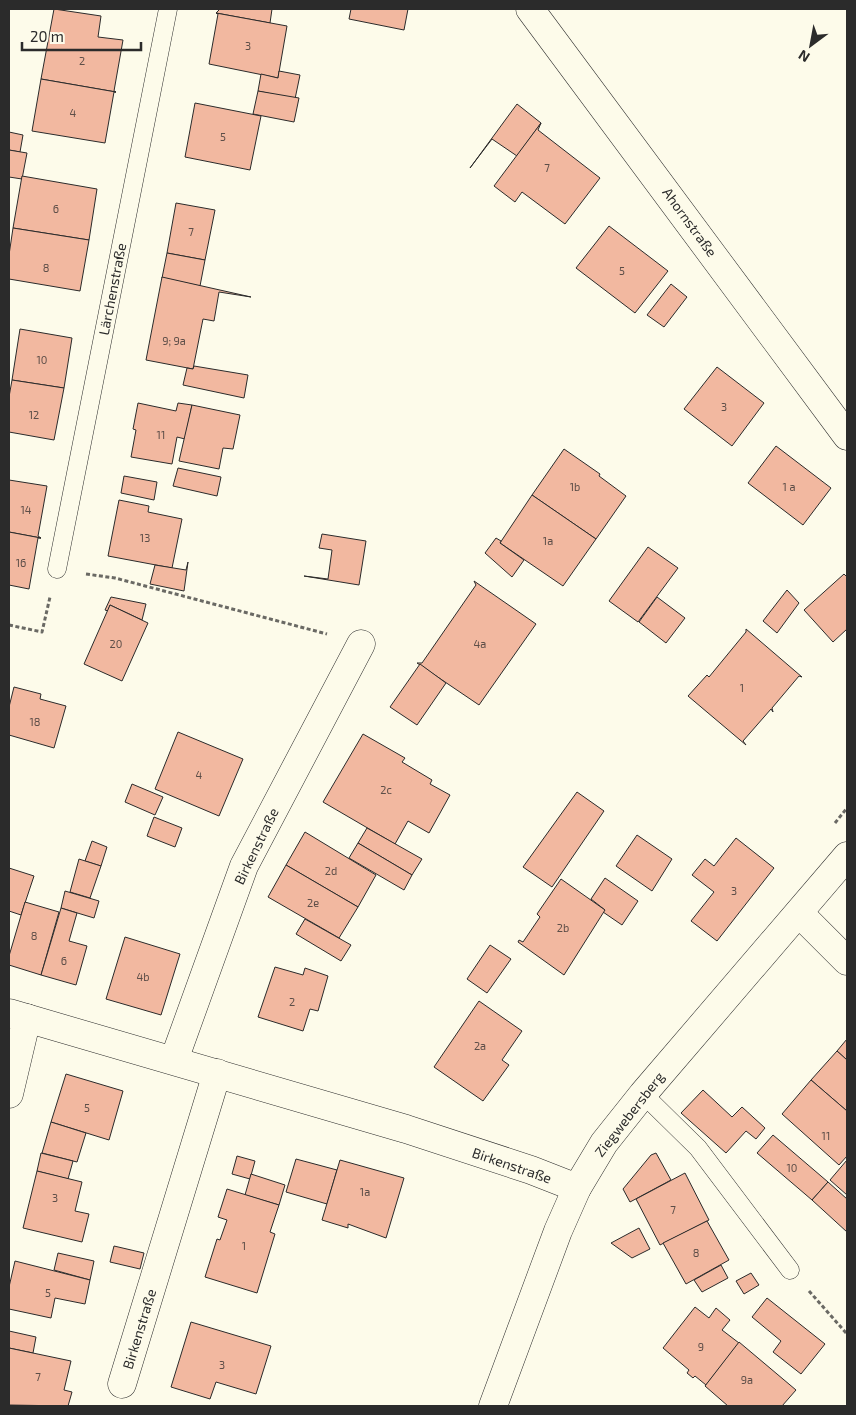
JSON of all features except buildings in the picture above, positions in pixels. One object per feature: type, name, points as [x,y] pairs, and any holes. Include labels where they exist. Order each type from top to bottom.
[{"type":"street","name":"Ahornstraße","points":[[530,9],[847,436]]},
{"type":"street","name":"Birkenstraße","points":[[174,1060],[244,866],[362,644]]},
{"type":"street","name":"Ziegwebersberg","points":[[494,1406],[558,1231],[577,1188],[604,1143],[643,1094],[847,856]]},
{"type":"street","points":[[799,912],[847,961]]},
{"type":"street","name":"Birkenstraße","points":[[18,1015],[406,1129],[531,1170],[577,1188]]},
{"type":"street","points":[[9,1094],[18,1015]]},
{"type":"street","name":"Birkenstraße","points":[[122,1384],[217,1073]]},
{"type":"lane","name":"Lärchenstraße","points":[[57,569],[168,9]]},
{"type":"lane","points":[[643,1094],[698,1148],[790,1270]]},
{"type":"path","points":[[9,624],[42,632],[57,569],[115,578],[362,644]]},
{"type":"path","points":[[790,1270],[847,1334]]}]
